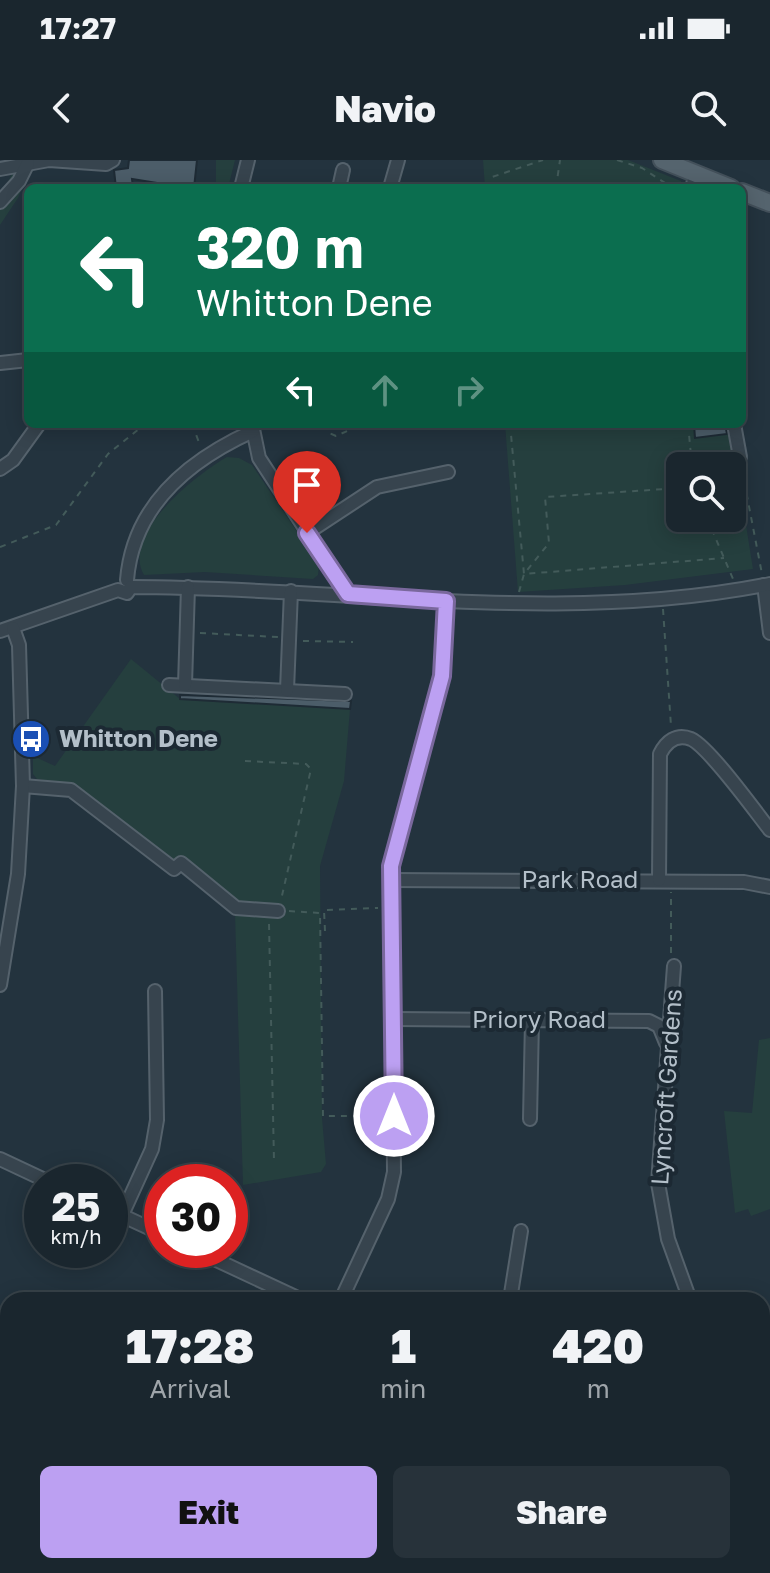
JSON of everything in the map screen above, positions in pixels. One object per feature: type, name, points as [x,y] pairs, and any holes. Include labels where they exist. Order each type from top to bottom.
[{"type":"main road","points":[[662,160],[694,181]]},
{"type":"main road","points":[[746,194],[770,203]]},
{"type":"street","points":[[0,169],[49,160],[106,164],[113,160]]},
{"type":"street","points":[[242,184],[248,160]]},
{"type":"street","points":[[391,184],[398,160]]},
{"type":"street","points":[[0,202],[19,181],[28,163]]},
{"type":"street","points":[[340,184],[343,170]]},
{"type":"street","points":[[0,363],[24,360]]},
{"type":"street","points":[[0,469],[13,460],[36,428]]},
{"type":"street","points":[[125,586],[128,566],[149,508],[208,455],[253,428],[259,458],[348,594]]},
{"type":"street","points":[[734,428],[736,452]]},
{"type":"street","points":[[307,533],[377,487],[448,472]]},
{"type":"street","points":[[0,985],[18,874],[23,786],[19,645],[6,630],[125,586],[291,591],[520,605],[735,592],[767,584],[770,633]]},
{"type":"street","points":[[185,685],[188,587]]},
{"type":"street","points":[[287,690],[291,591]]},
{"type":"street","points":[[345,1292],[388,1199],[394,1172],[390,880],[442,676],[446,601]]},
{"type":"street","points":[[169,685],[345,694]]},
{"type":"street","points":[[665,880],[660,754],[672,739],[684,737],[701,746],[770,830]]},
{"type":"street","points":[[23,786],[71,790],[174,869],[181,863],[236,908],[278,910]]},
{"type":"street","name":"Park Road","points":[[390,880],[665,880],[744,882],[770,886]]},
{"type":"street","name":"Lyncroft Gardens","points":[[674,966],[658,1183],[668,1239],[687,1292]]},
{"type":"street","points":[[128,1191],[152,1149],[157,1120],[155,991]]},
{"type":"street","name":"Priory Road","points":[[394,1019],[649,1021],[659,1026],[668,1049]]},
{"type":"street","points":[[530,1119],[532,1020]]},
{"type":"street","points":[[0,1159],[24,1170]]},
{"type":"street","points":[[511,1292],[521,1231]]},
{"type":"street","points":[[229,1268],[274,1292]]},
{"type":"path","points":[[520,160],[521,167]]},
{"type":"path","points":[[491,184],[492,177],[543,160]]},
{"type":"path","points":[[557,184],[560,160]]},
{"type":"path","points":[[617,160],[642,168],[667,184]]},
{"type":"path","points":[[0,547],[56,525],[108,454],[140,428]]},
{"type":"path","points":[[194,428],[208,455]]},
{"type":"path","points":[[326,428],[327,432],[336,436],[354,428]]},
{"type":"path","points":[[510,428],[524,574],[520,605]]},
{"type":"path","points":[[688,428],[691,452]]},
{"type":"path","points":[[524,574],[549,543],[545,497],[666,489]]},
{"type":"path","points":[[746,496],[767,584]]},
{"type":"path","points":[[713,532],[735,592]]},
{"type":"path","points":[[524,574],[724,558]]},
{"type":"path","points":[[662,598],[672,739]]},
{"type":"path","points":[[187,633],[353,642]]},
{"type":"path","points":[[245,761],[306,764],[311,769],[278,910],[320,913],[323,1116],[394,1116]]},
{"type":"path","points":[[665,880],[674,966]]},
{"type":"path","points":[[325,931],[324,910],[391,908]]},
{"type":"path","points":[[269,922],[274,1161]]},
{"type":"green space","points":[[216,160],[235,160],[229,184],[216,184]]},
{"type":"green space","points":[[483,160],[628,160],[681,181],[681,184],[485,184]]},
{"type":"green space","points":[[12,174],[27,176],[18,198],[0,225],[0,197]]},
{"type":"green space","points":[[505,428],[731,428],[734,452],[666,452],[666,532],[746,532],[746,525],[753,569],[625,585],[518,592]]},
{"type":"green space","points":[[227,457],[239,458],[252,465],[319,564],[318,575],[313,579],[205,572],[144,575],[139,559],[152,524],[181,491]]},
{"type":"green space","points":[[131,659],[180,699],[350,709],[344,781],[320,866],[322,1118],[326,1164],[321,1172],[248,1184],[248,1164],[242,1164],[235,914],[276,912],[244,908],[198,874],[182,856],[175,863],[74,784],[37,779],[33,774],[33,756],[55,766]]},
{"type":"green space","points":[[770,1038],[770,1209],[751,1216],[748,1209],[735,1213],[724,1111],[752,1113],[759,1040]]},
{"type":"building","points":[[129,160],[197,160],[194,184],[164,184],[132,179],[133,184],[116,184],[114,170],[128,168]]},
{"type":"building","points":[[694,428],[726,428],[727,434],[695,438]]},
{"type":"building","points":[[180,695],[351,701],[350,709],[180,699]]},
{"type":"place","name":"Whitton Dene","points":[[31,739]]},
{"type":"route","points":[[307,533],[348,594],[446,601],[442,676],[391,866],[395,958],[394,1116]]}]
